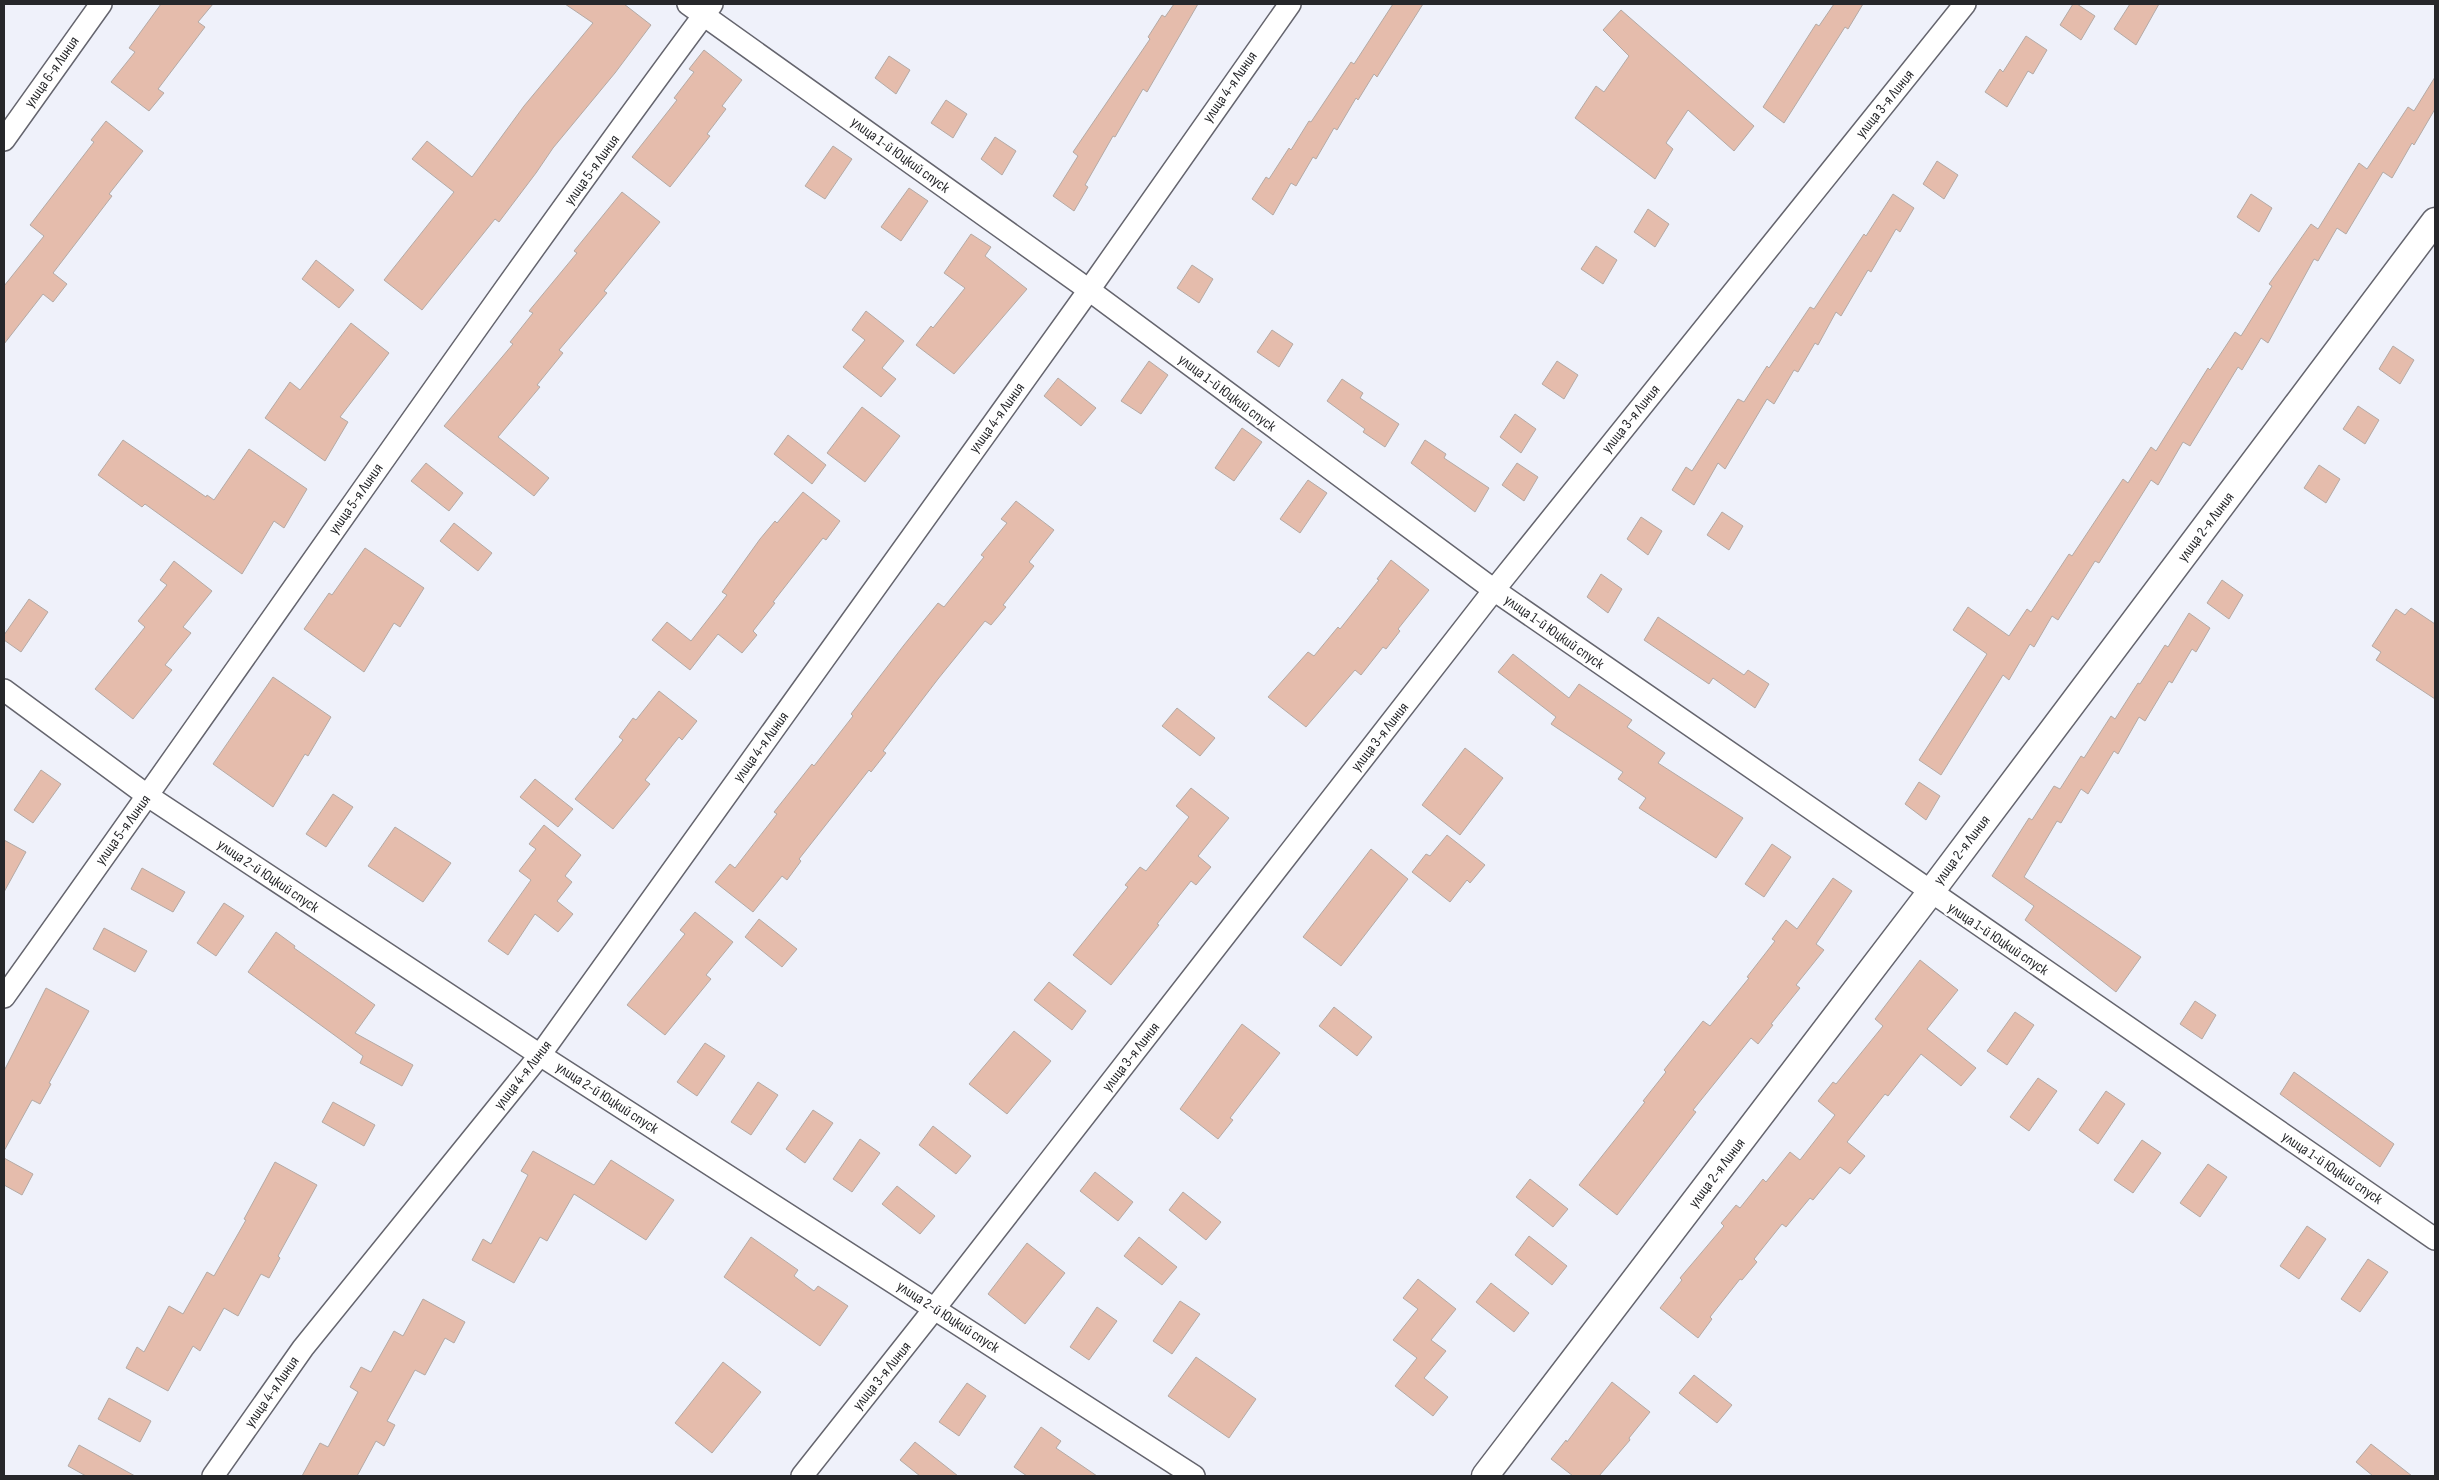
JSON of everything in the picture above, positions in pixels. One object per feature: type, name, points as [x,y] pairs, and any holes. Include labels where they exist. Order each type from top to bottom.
[{"type":"street","name":"улица 6-я Линия","points":[[4,140],[100,4]]},
{"type":"street","name":"улица 4-я Линия","points":[[213,1476],[303,1348],[540,1055],[1089,290],[1290,4]]},
{"type":"street","name":"улица 3-я Линия","points":[[802,1476],[1494,590],[1965,4]]},
{"type":"street","name":"улица 1-й Юцкий спуск","points":[[702,7],[1089,290],[1494,590],[1930,893],[2435,1239]]},
{"type":"street","name":"улица 5-я Линия","points":[[4,997],[148,796],[702,7]]},
{"type":"street","name":"улица 2-я Линия","points":[[1486,1476],[1930,893],[2435,221]]},
{"type":"street","name":"улица 2-й Юцкий спуск","points":[[4,690],[148,796],[540,1055],[1194,1476]]},
{"type":"building","points":[[161,4],[213,4],[198,22],[205,27],[158,89],[164,93],[149,111],[111,82],[135,52],[129,48]]},
{"type":"building","points":[[565,4],[624,4],[651,25],[615,73],[553,148],[499,222],[495,219],[422,310],[384,280],[454,192],[412,159],[427,141],[472,177],[524,106],[593,23]]},
{"type":"building","points":[[1174,4],[1198,4],[1147,92],[1143,89],[1115,137],[1113,136],[1085,185],[1088,187],[1074,211],[1053,196],[1078,156],[1073,152],[1150,39],[1148,37],[1162,15],[1165,17]]},
{"type":"building","points":[[1393,4],[1423,4],[1377,77],[1374,74],[1358,100],[1356,98],[1337,130],[1334,128],[1316,159],[1313,157],[1296,186],[1291,183],[1273,215],[1252,199],[1266,177],[1269,179],[1289,148],[1291,150],[1351,62],[1354,64]]},
{"type":"building","points":[[1834,4],[1863,4],[1848,29],[1845,27],[1784,123],[1763,107],[1816,24],[1819,26]]},
{"type":"building","points":[[2073,4],[2077,4],[2095,16],[2081,40],[2060,25]]},
{"type":"building","points":[[2130,4],[2159,4],[2136,45],[2114,29]]},
{"type":"building","points":[[1621,10],[1754,126],[1734,151],[1688,110],[1666,143],[1673,149],[1655,179],[1575,118],[1596,86],[1604,92],[1629,56],[1603,30]]},
{"type":"building","points":[[2026,36],[2047,50],[2033,74],[2028,71],[2007,107],[1985,92],[2000,69],[2003,72]]},
{"type":"building","points":[[704,50],[742,80],[722,106],[726,109],[707,134],[710,136],[670,187],[632,157],[677,100],[674,98],[694,72],[689,69]]},
{"type":"building","points":[[889,56],[910,70],[896,94],[875,78]]},
{"type":"building","points":[[2435,77],[2435,109],[2414,145],[2412,143],[2392,178],[2383,172],[2346,234],[2337,228],[2318,261],[2314,259],[2268,343],[2261,338],[2242,370],[2238,367],[2190,446],[2183,442],[2158,485],[2151,480],[2099,563],[2095,561],[2058,620],[2052,616],[2034,647],[2030,644],[2009,680],[2003,675],[1941,775],[1919,760],[1987,654],[1953,630],[1968,607],[2009,636],[2027,609],[2031,612],[2069,554],[2072,556],[2123,479],[2128,483],[2151,447],[2156,451],[2208,368],[2210,370],[2235,332],[2241,336],[2272,286],[2269,284],[2311,224],[2318,229],[2359,163],[2367,169],[2408,107],[2414,111]]},
{"type":"building","points":[[946,100],[967,114],[953,138],[931,123]]},
{"type":"building","points":[[106,121],[143,151],[109,194],[112,196],[53,273],[67,284],[53,302],[43,294],[4,344],[4,286],[44,236],[30,225],[94,142],[91,140]]},
{"type":"building","points":[[995,137],[1016,151],[1002,175],[981,159]]},
{"type":"building","points":[[833,146],[852,159],[825,199],[805,186]]},
{"type":"building","points":[[1937,161],[1958,175],[1944,199],[1923,184]]},
{"type":"building","points":[[909,188],[928,201],[901,241],[881,227]]},
{"type":"building","points":[[622,192],[660,222],[604,291],[607,293],[559,350],[563,353],[537,385],[540,387],[498,437],[549,478],[534,496],[444,426],[513,344],[510,342],[533,313],[529,311],[577,253],[574,251]]},
{"type":"building","points":[[1893,194],[1914,208],[1900,232],[1896,229],[1871,272],[1868,270],[1841,316],[1836,312],[1818,345],[1815,343],[1798,372],[1794,370],[1774,404],[1767,399],[1725,469],[1718,463],[1694,505],[1672,490],[1686,467],[1692,471],[1738,399],[1744,402],[1767,366],[1769,368],[1810,307],[1814,309],[1864,234],[1866,236]]},
{"type":"building","points":[[2251,194],[2272,208],[2259,232],[2237,217]]},
{"type":"building","points":[[1648,209],[1669,224],[1655,247],[1634,232]]},
{"type":"building","points":[[971,234],[991,247],[985,256],[1027,289],[954,374],[916,345],[931,326],[933,328],[965,288],[944,273]]},
{"type":"building","points":[[1596,246],[1617,260],[1603,284],[1581,269]]},
{"type":"building","points":[[316,260],[354,290],[339,308],[302,279]]},
{"type":"building","points":[[1192,265],[1213,279],[1199,303],[1177,288]]},
{"type":"building","points":[[866,311],[904,341],[882,368],[896,379],[881,397],[843,367],[865,340],[852,330]]},
{"type":"building","points":[[351,323],[389,353],[340,417],[348,422],[325,461],[265,418],[290,382],[300,390]]},
{"type":"building","points":[[1272,330],[1293,344],[1279,367],[1257,352]]},
{"type":"building","points":[[2393,346],[2414,360],[2400,384],[2379,369]]},
{"type":"building","points":[[1149,361],[1168,375],[1141,414],[1121,401]]},
{"type":"building","points":[[1557,361],[1578,375],[1564,399],[1542,384]]},
{"type":"building","points":[[1058,378],[1096,408],[1081,426],[1044,396]]},
{"type":"building","points":[[1342,379],[1363,393],[1360,398],[1399,424],[1385,447],[1363,432],[1365,429],[1327,401]]},
{"type":"building","points":[[2358,406],[2379,420],[2365,444],[2343,429]]},
{"type":"building","points":[[862,407],[900,436],[865,482],[827,453]]},
{"type":"building","points":[[1515,414],[1536,429],[1521,453],[1500,437]]},
{"type":"building","points":[[1242,428],[1262,442],[1234,481],[1215,468]]},
{"type":"building","points":[[788,435],[826,465],[812,484],[774,454]]},
{"type":"building","points":[[123,440],[206,497],[207,495],[214,500],[249,449],[307,489],[284,528],[274,521],[242,574],[145,504],[142,507],[98,475]]},
{"type":"building","points":[[1425,440],[1446,454],[1444,458],[1489,488],[1475,512],[1411,463]]},
{"type":"building","points":[[426,463],[463,493],[449,511],[411,481]]},
{"type":"building","points":[[1517,463],[1538,477],[1524,501],[1502,485]]},
{"type":"building","points":[[2319,465],[2340,479],[2326,503],[2304,488]]},
{"type":"building","points":[[1308,480],[1327,493],[1300,533],[1280,519]]},
{"type":"building","points":[[803,492],[840,521],[826,540],[823,538],[773,602],[775,603],[753,631],[757,635],[742,653],[718,634],[690,670],[652,640],[667,622],[691,641],[727,595],[722,592],[760,539],[775,521],[777,523]]},
{"type":"building","points":[[1016,501],[1054,530],[1029,562],[1034,566],[1003,605],[1006,607],[991,625],[985,621],[938,679],[883,751],[886,753],[871,772],[869,770],[799,859],[801,861],[787,880],[782,876],[753,912],[715,882],[730,864],[735,868],[777,814],[774,812],[812,764],[814,766],[853,716],[851,714],[904,645],[938,603],[944,607],[984,557],[981,555],[1007,523],[1001,519]]},
{"type":"building","points":[[1722,512],[1743,526],[1729,550],[1707,535]]},
{"type":"building","points":[[1641,517],[1662,531],[1648,555],[1627,539]]},
{"type":"building","points":[[454,523],[492,553],[478,571],[440,541]]},
{"type":"building","points":[[365,548],[424,588],[400,627],[394,623],[364,672],[304,629],[329,593],[332,595]]},
{"type":"building","points":[[1391,560],[1429,590],[1398,629],[1400,631],[1386,649],[1383,647],[1361,675],[1355,670],[1306,727],[1268,697],[1308,652],[1314,656],[1338,627],[1340,629],[1379,580],[1377,579]]},
{"type":"building","points":[[174,561],[212,591],[183,627],[191,633],[165,665],[172,670],[133,719],[95,689],[145,627],[138,621],[167,585],[160,580]]},
{"type":"building","points":[[1601,574],[1622,589],[1608,613],[1587,597]]},
{"type":"building","points":[[2222,580],[2243,595],[2229,619],[2207,603]]},
{"type":"building","points":[[29,599],[48,612],[21,652],[4,640],[4,635]]},
{"type":"building","points":[[2411,608],[2435,624],[2435,699],[2376,660],[2381,652],[2372,646],[2396,609],[2405,615]]},
{"type":"building","points":[[2189,613],[2210,628],[2196,652],[2192,649],[2172,683],[2169,681],[2145,721],[2139,717],[2118,754],[2114,751],[2088,794],[2081,789],[2061,823],[2057,821],[2024,877],[2141,957],[2116,992],[2025,920],[2034,906],[1992,876],[2029,818],[2032,820],[2054,786],[2060,789],[2081,756],[2084,758],[2111,716],[2115,719],[2165,645],[2168,647]]},
{"type":"building","points":[[1658,617],[1744,675],[1748,670],[1769,684],[1755,708],[1713,678],[1709,684],[1644,640]]},
{"type":"building","points":[[1513,654],[1569,698],[1579,684],[1632,720],[1627,727],[1665,753],[1658,763],[1743,818],[1716,858],[1639,808],[1646,798],[1618,779],[1623,772],[1551,724],[1556,717],[1498,672]]},
{"type":"building","points":[[273,677],[331,717],[308,756],[305,754],[273,807],[213,764]]},
{"type":"building","points":[[659,691],[697,721],[682,740],[679,737],[645,780],[650,784],[613,829],[575,799],[623,740],[619,737],[633,718],[636,720]]},
{"type":"building","points":[[1177,708],[1215,738],[1200,756],[1162,726]]},
{"type":"building","points":[[1465,748],[1503,778],[1460,835],[1422,805]]},
{"type":"building","points":[[41,770],[61,784],[33,823],[14,810]]},
{"type":"building","points":[[535,779],[573,809],[558,827],[520,797]]},
{"type":"building","points":[[1919,782],[1940,796],[1926,820],[1905,804]]},
{"type":"building","points":[[1191,788],[1229,818],[1198,856],[1211,867],[1196,885],[1191,881],[1111,985],[1073,955],[1128,887],[1125,885],[1140,867],[1146,871],[1189,817],[1176,806]]},
{"type":"building","points":[[333,794],[353,807],[326,847],[306,834]]},
{"type":"building","points":[[544,825],[581,855],[565,876],[572,882],[557,901],[573,914],[558,932],[535,914],[508,955],[488,941],[531,880],[519,871],[536,849],[529,844]]},
{"type":"building","points":[[395,827],[451,863],[423,902],[368,866]]},
{"type":"building","points":[[1447,835],[1485,865],[1470,883],[1467,880],[1450,902],[1412,872],[1426,854],[1430,856]]},
{"type":"building","points":[[4,840],[26,852],[4,892]]},
{"type":"building","points":[[1772,844],[1791,857],[1764,897],[1745,884]]},
{"type":"building","points":[[1371,849],[1408,879],[1341,966],[1303,937]]},
{"type":"building","points":[[142,868],[185,892],[173,912],[131,889]]},
{"type":"building","points":[[1833,878],[1852,891],[1816,944],[1824,950],[1796,985],[1800,988],[1771,1024],[1773,1025],[1758,1044],[1751,1038],[1693,1110],[1696,1112],[1617,1215],[1579,1185],[1645,1102],[1643,1101],[1666,1072],[1664,1070],[1703,1021],[1710,1026],[1749,978],[1747,977],[1775,941],[1772,939],[1786,920],[1797,929]]},
{"type":"building","points":[[224,903],[244,916],[216,956],[197,943]]},
{"type":"building","points":[[695,912],[733,942],[706,975],[711,979],[665,1035],[627,1005],[685,934],[680,930]]},
{"type":"building","points":[[759,919],[797,949],[782,967],[745,937]]},
{"type":"building","points":[[104,928],[147,951],[135,972],[93,949]]},
{"type":"building","points":[[276,932],[295,946],[294,948],[375,1005],[355,1033],[413,1065],[402,1086],[360,1063],[363,1056],[248,972]]},
{"type":"building","points":[[1920,960],[1958,990],[1927,1029],[1976,1068],[1961,1086],[1921,1054],[1888,1096],[1885,1094],[1847,1142],[1865,1156],[1850,1174],[1840,1167],[1813,1200],[1810,1198],[1786,1227],[1782,1224],[1754,1259],[1757,1262],[1742,1280],[1740,1279],[1710,1317],[1712,1319],[1698,1338],[1660,1308],[1682,1280],[1680,1278],[1724,1226],[1721,1223],[1736,1205],[1740,1208],[1763,1179],[1766,1182],[1790,1152],[1800,1160],[1835,1115],[1818,1101],[1833,1082],[1836,1084],[1883,1026],[1875,1019]]},
{"type":"building","points":[[1049,982],[1086,1011],[1072,1030],[1034,1000]]},
{"type":"building","points":[[46,988],[89,1011],[49,1083],[51,1084],[40,1104],[32,1100],[4,1151],[4,1071]]},
{"type":"building","points":[[2195,1001],[2216,1015],[2202,1039],[2180,1024]]},
{"type":"building","points":[[1334,1007],[1372,1037],[1357,1056],[1319,1026]]},
{"type":"building","points":[[2015,1012],[2034,1025],[2007,1065],[1987,1051]]},
{"type":"building","points":[[1242,1024],[1280,1053],[1230,1118],[1233,1120],[1218,1139],[1180,1109]]},
{"type":"building","points":[[1014,1031],[1051,1061],[1007,1114],[969,1084]]},
{"type":"building","points":[[705,1043],[725,1056],[697,1096],[677,1082]]},
{"type":"building","points":[[2294,1072],[2394,1144],[2380,1167],[2280,1094]]},
{"type":"building","points":[[2038,1078],[2057,1091],[2029,1131],[2010,1117]]},
{"type":"building","points":[[758,1082],[778,1095],[751,1135],[731,1122]]},
{"type":"building","points":[[2106,1091],[2125,1104],[2098,1144],[2079,1130]]},
{"type":"building","points":[[333,1102],[375,1125],[364,1146],[322,1122]]},
{"type":"building","points":[[813,1110],[833,1123],[805,1163],[786,1149]]},
{"type":"building","points":[[933,1126],[971,1156],[956,1174],[919,1145]]},
{"type":"building","points":[[860,1139],[880,1153],[852,1192],[833,1179]]},
{"type":"building","points":[[2142,1140],[2161,1153],[2133,1193],[2114,1180]]},
{"type":"building","points":[[533,1151],[594,1185],[611,1160],[674,1200],[646,1240],[574,1194],[547,1241],[540,1237],[514,1283],[472,1260],[483,1239],[491,1244],[528,1175],[521,1171]]},
{"type":"building","points":[[4,1158],[33,1174],[22,1195],[4,1185]]},
{"type":"building","points":[[275,1162],[317,1185],[278,1256],[280,1258],[269,1278],[261,1274],[238,1316],[224,1308],[200,1351],[193,1346],[168,1391],[126,1368],[137,1347],[144,1352],[169,1306],[183,1314],[207,1272],[214,1276],[246,1220],[244,1219]]},
{"type":"building","points":[[2208,1164],[2227,1177],[2200,1217],[2180,1203]]},
{"type":"building","points":[[1095,1172],[1133,1202],[1118,1221],[1080,1191]]},
{"type":"building","points":[[1530,1179],[1568,1209],[1553,1227],[1516,1197]]},
{"type":"building","points":[[897,1186],[935,1216],[920,1234],[882,1204]]},
{"type":"building","points":[[1183,1192],[1221,1222],[1206,1240],[1169,1210]]},
{"type":"building","points":[[2307,1226],[2326,1239],[2299,1279],[2280,1266]]},
{"type":"building","points":[[1529,1236],[1567,1266],[1552,1285],[1515,1255]]},
{"type":"building","points":[[751,1237],[798,1270],[794,1276],[814,1291],[818,1286],[848,1306],[820,1346],[724,1277]]},
{"type":"building","points":[[1139,1237],[1177,1267],[1162,1285],[1124,1256]]},
{"type":"building","points":[[1027,1243],[1065,1273],[1025,1324],[988,1294]]},
{"type":"building","points":[[2368,1259],[2388,1272],[2360,1312],[2341,1299]]},
{"type":"building","points":[[1418,1279],[1456,1309],[1431,1340],[1446,1351],[1424,1378],[1448,1397],[1433,1416],[1395,1386],[1417,1358],[1393,1340],[1418,1309],[1403,1298]]},
{"type":"building","points":[[1491,1283],[1529,1313],[1514,1332],[1476,1302]]},
{"type":"building","points":[[423,1299],[465,1322],[454,1343],[445,1338],[425,1375],[415,1370],[387,1421],[395,1425],[384,1446],[376,1441],[357,1476],[302,1476],[320,1443],[328,1447],[358,1392],[350,1387],[361,1367],[371,1372],[394,1331],[403,1336]]},
{"type":"building","points":[[1180,1301],[1200,1314],[1172,1354],[1153,1341]]},
{"type":"building","points":[[1097,1307],[1117,1321],[1089,1360],[1070,1347]]},
{"type":"building","points":[[1196,1357],[1256,1399],[1229,1438],[1168,1396]]},
{"type":"building","points":[[723,1362],[761,1392],[712,1453],[675,1423]]},
{"type":"building","points":[[1694,1375],[1732,1405],[1717,1423],[1679,1393]]},
{"type":"building","points":[[1612,1382],[1650,1412],[1629,1438],[1630,1440],[1599,1476],[1573,1476],[1551,1459],[1566,1440],[1567,1442]]},
{"type":"building","points":[[967,1383],[986,1396],[959,1436],[939,1422]]},
{"type":"building","points":[[109,1398],[151,1421],[140,1442],[98,1419]]},
{"type":"building","points":[[1041,1427],[1061,1441],[1056,1448],[1097,1476],[1027,1476],[1014,1467]]},
{"type":"building","points":[[915,1442],[958,1476],[920,1476],[900,1460]]},
{"type":"building","points":[[2371,1444],[2412,1476],[2373,1476],[2356,1462]]},
{"type":"building","points":[[79,1445],[135,1476],[86,1476],[68,1466]]}]
